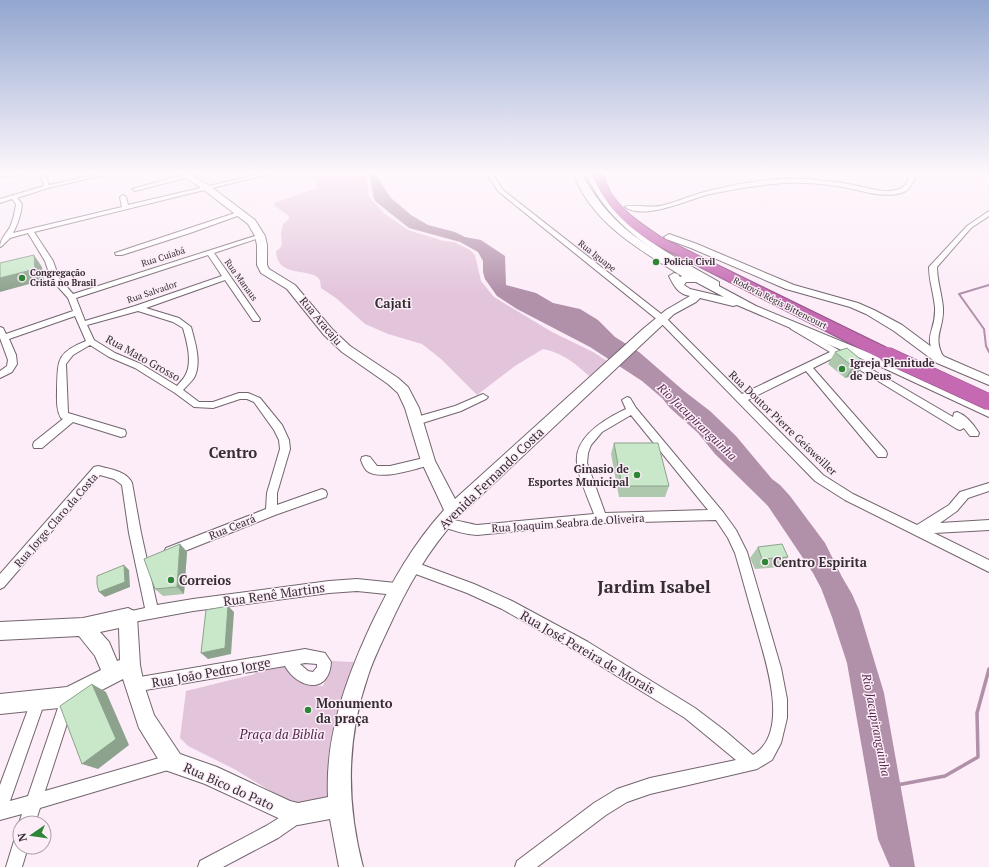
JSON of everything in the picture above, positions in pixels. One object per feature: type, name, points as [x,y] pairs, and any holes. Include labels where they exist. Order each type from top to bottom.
[{"type":"highway","name":"Rodovia Régis Bittencourt","points":[[623,212],[645,233],[688,257],[742,282],[828,328],[989,391]]},
{"type":"highway","name":"Rodovia Régis Bittencourt","points":[[635,212],[669,236],[989,402]]},
{"type":"street","points":[[0,246],[5,239],[17,212]]},
{"type":"street","points":[[5,239],[30,231],[107,212]]},
{"type":"street","name":"Rua Iguape","points":[[531,212],[666,315]]},
{"type":"street","points":[[604,212],[635,242],[651,253],[693,278],[711,283]]},
{"type":"street","points":[[613,212],[635,233],[717,288],[752,308]]},
{"type":"street","points":[[119,253],[188,232],[241,213]]},
{"type":"street","name":"Rua Aracaju","points":[[241,213],[252,222],[260,236],[262,245],[262,265],[265,271],[291,287],[328,332],[346,349],[359,359],[387,376],[399,386],[409,401],[447,516]]},
{"type":"street","points":[[941,360],[933,341],[940,317],[939,302],[932,275],[933,267],[969,227],[989,213]]},
{"type":"street","points":[[30,231],[55,279],[72,297]]},
{"type":"street","name":"Rua Cuiabá","points":[[72,297],[260,236]]},
{"type":"street","points":[[669,236],[790,287],[854,305],[870,312],[898,328],[941,360],[989,381]]},
{"type":"street","name":"Rua Manaus","points":[[210,253],[256,319]]},
{"type":"street","points":[[651,253],[665,266],[686,292],[752,308],[852,349],[989,412]]},
{"type":"street","name":"Rua Salvador","points":[[83,324],[138,308],[226,276]]},
{"type":"street","points":[[679,285],[683,279],[693,278]]},
{"type":"street","points":[[698,294],[707,290],[711,283]]},
{"type":"street","name":"Avenida Fernando Costa","points":[[666,315],[679,285]]},
{"type":"street","name":"Avenida Fernando Costa","points":[[351,867],[340,806],[339,775],[351,698],[358,674],[396,589],[409,566],[424,544],[447,516],[666,315],[688,303],[698,294]]},
{"type":"street","name":"Rua Mato Grosso","points":[[72,297],[77,312],[91,342],[112,355],[138,366],[178,391],[197,405],[213,405],[239,396],[248,396],[257,400],[278,428],[284,440],[285,449],[272,494],[271,512]]},
{"type":"street","points":[[138,308],[176,320],[187,327],[192,351],[192,368],[189,377],[178,391]]},
{"type":"street","points":[[0,375],[11,368],[13,364],[13,359],[2,334],[77,312]]},
{"type":"street","name":"Rua Doutor Pierre Geisweiller","points":[[666,315],[741,399],[819,478],[849,497],[918,529],[989,566]]},
{"type":"street","points":[[782,320],[960,426]]},
{"type":"street","points":[[91,342],[70,352],[64,358],[62,364],[62,409],[64,416],[121,433]]},
{"type":"street","points":[[741,399],[836,353]]},
{"type":"street","points":[[925,382],[941,360]]},
{"type":"street","points":[[807,367],[882,454]]},
{"type":"street","points":[[960,399],[977,376]]},
{"type":"street","points":[[416,421],[458,409],[483,397]]},
{"type":"street","points":[[523,867],[600,809],[623,795],[650,786],[752,764],[767,755],[776,738],[780,718],[780,698],[774,668],[741,552],[732,534],[719,515],[632,410],[627,400]]},
{"type":"street","points":[[926,405],[939,408],[956,416],[964,421],[974,433]]},
{"type":"street","points":[[601,518],[582,463],[582,453],[595,433],[607,422],[632,410]]},
{"type":"street","points":[[38,445],[71,418]]},
{"type":"street","points":[[366,460],[372,469],[377,470],[396,468],[428,461]]},
{"type":"street","name":"Rua Jorge Claro da Costa","points":[[0,583],[98,470],[113,474],[127,483],[135,533],[149,560],[152,612]]},
{"type":"street","points":[[918,529],[953,508],[964,495],[989,487]]},
{"type":"street","name":"Rua Ceará","points":[[149,560],[271,512],[322,494]]},
{"type":"street","name":"Rua Joaquim Seabra de Oliveira","points":[[447,516],[465,529],[477,530],[601,518],[719,515]]},
{"type":"street","points":[[918,529],[989,525]]},
{"type":"street","name":"Rua José Pereira de Morais","points":[[409,566],[470,588],[507,605],[583,647],[690,713],[719,735],[752,764]]},
{"type":"street","name":"Rua Renê Martins","points":[[128,617],[152,612],[329,587],[357,585],[396,589]]},
{"type":"street","points":[[0,631],[83,627],[128,617]]},
{"type":"street","name":"Rua Bico do Pato","points":[[126,675],[128,617]]},
{"type":"street","name":"Rua Bico do Pato","points":[[83,627],[126,675],[146,722],[174,762],[209,775],[281,809],[298,814],[340,806]]},
{"type":"street","name":"Rua João Pedro Jorge","points":[[126,675],[289,659]]},
{"type":"street","points":[[0,704],[69,697],[126,675]]},
{"type":"street","points":[[30,815],[69,697]]},
{"type":"street","points":[[0,807],[38,701]]},
{"type":"street","points":[[0,812],[33,804],[174,762]]},
{"type":"street","points":[[206,867],[272,832],[298,814]]},
{"type":"street","points":[[14,867],[18,855]]},
{"type":"green space","points":[[284,212],[384,212],[408,230],[444,241],[454,242],[470,250],[475,255],[481,281],[494,297],[552,332],[593,352],[607,361],[589,376],[568,359],[550,350],[543,349],[515,366],[477,395],[441,359],[422,344],[388,334],[365,324],[336,298],[321,288],[320,280],[316,276],[290,270],[280,264],[277,259],[276,251],[282,245],[281,234],[283,224],[289,219],[289,216]]},
{"type":"green space","name":"Praça da Biblia","points":[[332,661],[354,662],[342,697],[329,796],[317,801],[294,805],[234,769],[188,746],[180,738],[186,691],[255,674],[254,668],[288,664],[305,685],[323,686]]},
{"type":"water","name":"Rio Jacupiranguinha","points":[[389,212],[408,212],[428,225],[455,232],[465,237],[481,240],[505,256],[506,285],[536,293],[553,303],[580,309],[598,320],[615,337],[639,352],[684,391],[710,411],[736,436],[772,479],[790,496],[825,543],[859,610],[884,693],[915,867],[890,867],[878,839],[847,663],[832,617],[821,588],[813,573],[768,506],[715,454],[698,433],[642,381],[590,347],[517,309],[497,296],[485,279],[483,272],[483,261],[478,252],[460,242],[409,228]]},
{"type":"building","points":[[34,255],[35,269],[0,278],[0,263]]},
{"type":"building","points":[[847,348],[865,363],[853,367],[835,352]]},
{"type":"building","name":"Ginasio de Esportes Municipal","points":[[614,443],[658,443],[669,486],[622,486]]},
{"type":"building","points":[[180,544],[177,587],[155,589],[144,559]]},
{"type":"building","points":[[782,544],[788,557],[762,559],[758,547]]},
{"type":"building","points":[[124,565],[125,582],[99,592],[97,576]]},
{"type":"building","points":[[228,606],[225,648],[201,653],[206,610]]},
{"type":"building","points":[[92,684],[116,739],[82,764],[60,706]]},
{"type":"waterway","points":[[989,285],[959,294],[984,329],[986,346],[989,352]]},
{"type":"waterway","points":[[897,785],[945,776],[978,757],[977,713],[989,669]]},
{"type":"place","name":"Policia Civil","points":[[656,262]]},
{"type":"place","name":"Congregação Cristã no Brasil","points":[[22,278]]},
{"type":"place","name":"Igreja Plenitude de Deus","points":[[842,369]]},
{"type":"place","name":"Ginasio de Esportes Municipal","points":[[637,475]]},
{"type":"place","name":"Centro Espirita","points":[[765,562]]},
{"type":"place","name":"Correios","points":[[171,580]]},
{"type":"place","name":"Monumento da praça","points":[[308,710]]},
{"type":"district","name":"Cajati","points":[[393,303]]},
{"type":"district","name":"Centro","points":[[233,453]]},
{"type":"district","name":"Jardim Isabel","points":[[654,587]]}]
